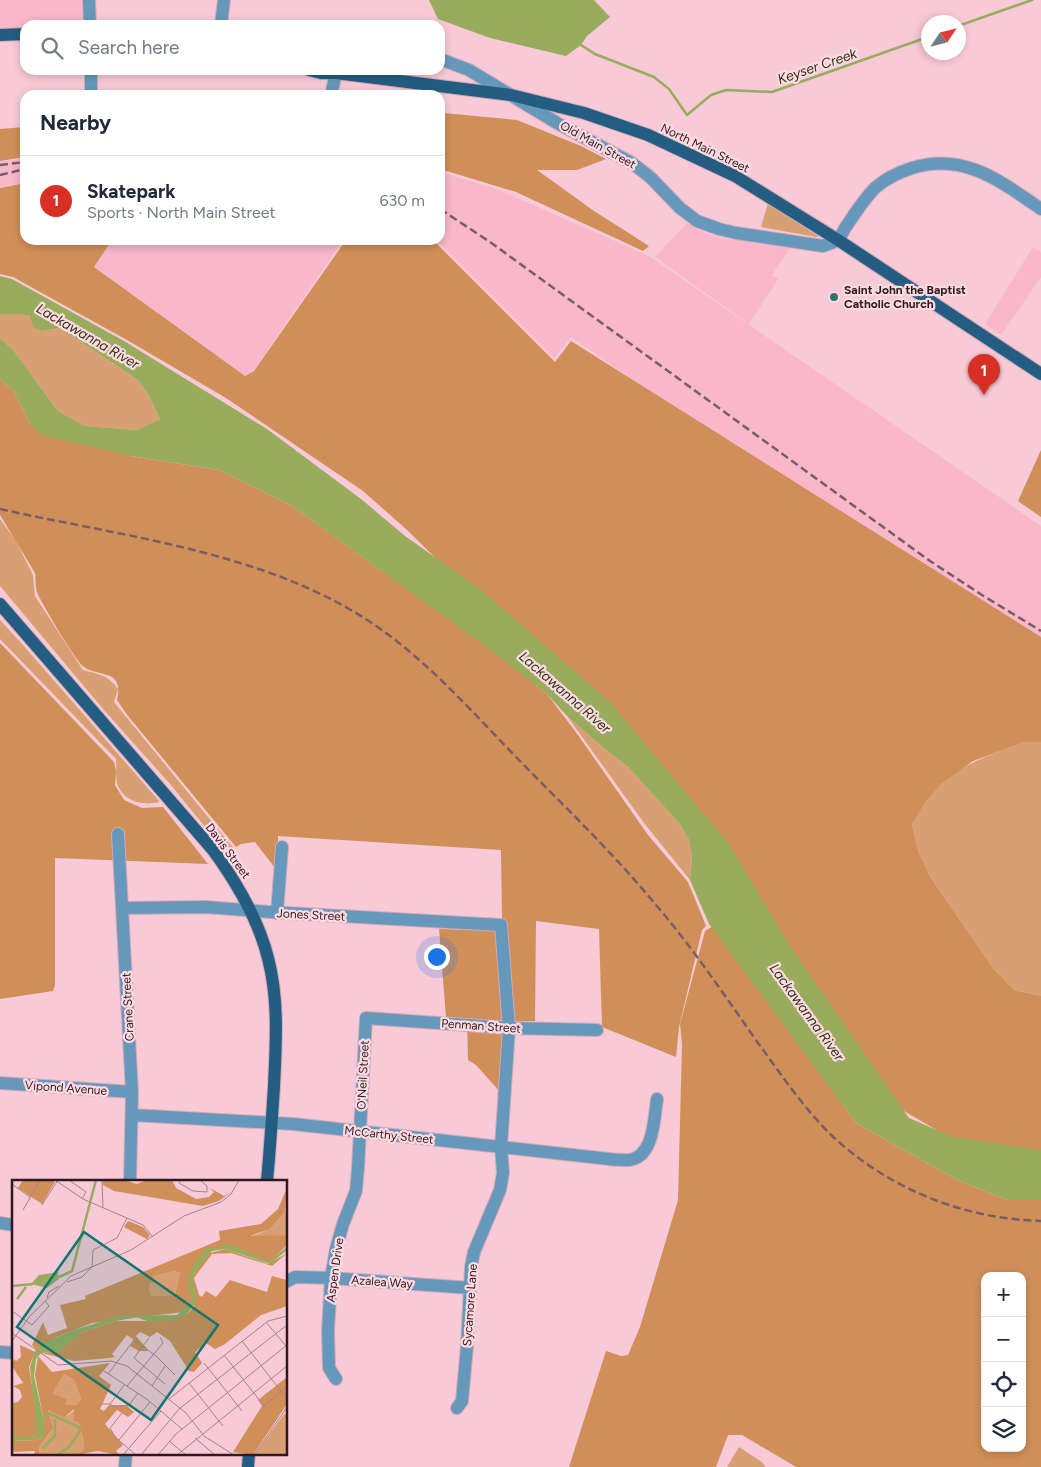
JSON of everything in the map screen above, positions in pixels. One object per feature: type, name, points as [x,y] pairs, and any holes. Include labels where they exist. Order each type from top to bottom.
[{"type":"main road","points":[[0,34],[20,34]]},
{"type":"main road","name":"North Main Street","points":[[380,75],[511,95],[584,114],[648,135],[735,176],[838,240],[1041,374]]},
{"type":"main road","name":"Davis Street","points":[[0,604],[213,850],[236,884],[250,910],[268,956],[276,1004],[276,1051],[267,1180]]},
{"type":"main road","points":[[248,1467],[249,1454]]},
{"type":"street","points":[[89,0],[90,20]]},
{"type":"street","points":[[222,20],[224,0]]},
{"type":"street","name":"Old Main Street","points":[[445,61],[470,70],[557,123],[632,163],[650,177],[680,208],[697,221],[736,233],[823,246],[838,240]]},
{"type":"street","points":[[91,75],[91,90]]},
{"type":"street","points":[[332,90],[336,75]]},
{"type":"street","points":[[838,240],[846,226],[876,188],[890,178],[922,165],[954,164],[969,167],[996,179],[1041,209]]},
{"type":"street","name":"Crane Street","points":[[118,834],[132,1092],[130,1180]]},
{"type":"street","points":[[276,913],[282,847]]},
{"type":"street","name":"Jones Street","points":[[122,908],[206,907],[276,913],[501,925]]},
{"type":"street","name":"Sycamore Lane","points":[[457,1408],[462,1401],[474,1252],[500,1190],[502,1173],[509,1028],[501,925]]},
{"type":"street","name":"Penman Street","points":[[366,1018],[509,1028],[597,1030]]},
{"type":"street","name":"O'Neil Street","points":[[360,1131],[366,1018]]},
{"type":"street","name":"Vipond Avenue","points":[[0,1083],[132,1092]]},
{"type":"street","name":"McCarthy Street","points":[[132,1115],[271,1122],[630,1160],[644,1152],[649,1144],[657,1099]]},
{"type":"street","name":"Aspen Drive","points":[[336,1379],[329,1368],[328,1331],[331,1278],[342,1224],[356,1191],[360,1131]]},
{"type":"street","name":"Azalea Way","points":[[289,1276],[470,1288]]},
{"type":"street","points":[[125,1467],[126,1454]]},
{"type":"shaded area","points":[[0,0],[87,0],[87,20],[20,20],[20,31],[0,32]]},
{"type":"shaded area","points":[[445,113],[517,120],[581,146],[606,159],[577,170],[537,170],[594,211],[649,246],[643,251],[516,192],[445,171]]},
{"type":"shaded area","points":[[20,127],[20,158],[0,161],[0,129]]},
{"type":"shaded area","points":[[20,159],[20,183],[0,187],[0,162]]},
{"type":"shaded area","points":[[445,174],[499,190],[649,256],[1041,526],[1041,649],[715,436],[571,337],[554,358],[441,245],[445,245]]},
{"type":"shaded area","points":[[20,184],[20,245],[109,245],[94,267],[245,376],[254,371],[342,245],[438,245],[555,362],[571,341],[1041,637],[1041,742],[1024,742],[973,761],[941,784],[926,801],[912,824],[918,851],[931,878],[993,968],[1014,990],[1041,996],[1041,1162],[957,1142],[904,1111],[766,923],[533,654],[406,529],[363,491],[226,398],[127,340],[13,277],[0,274],[0,188]]},
{"type":"shaded area","points":[[768,203],[819,236],[761,227]]},
{"type":"shaded area","points":[[687,223],[720,238],[790,248],[772,275],[778,279],[749,324],[655,257]]},
{"type":"shaded area","points":[[108,245],[340,245],[254,370],[245,376],[93,266]]},
{"type":"shaded area","points":[[1033,247],[1041,252],[1041,277],[1001,335],[985,324]]},
{"type":"shaded area","points":[[0,314],[31,316],[42,331],[60,328],[138,380],[148,394],[160,419],[137,430],[85,426],[58,411],[14,351],[0,338]]},
{"type":"shaded area","points":[[0,379],[14,391],[30,424],[130,456],[219,470],[292,506],[502,658],[547,694],[648,835],[688,882],[706,926],[702,930],[679,1027],[676,1057],[602,1027],[599,929],[536,921],[535,1021],[503,1022],[500,1092],[476,1065],[468,1060],[467,1019],[446,1017],[439,929],[506,931],[502,919],[501,850],[278,836],[278,872],[255,842],[241,844],[236,847],[128,716],[117,700],[118,690],[114,678],[90,670],[80,663],[40,598],[36,590],[35,573],[0,515]]},
{"type":"shaded area","points":[[1041,450],[1041,517],[1018,501]]},
{"type":"shaded area","points":[[0,519],[16,541],[33,575],[35,596],[83,670],[107,678],[118,689],[114,702],[235,850],[228,855],[170,784],[103,709],[0,586]]},
{"type":"shaded area","points":[[0,620],[160,802],[141,803],[124,795],[117,783],[116,759],[0,639]]},
{"type":"shaded area","points":[[0,643],[114,762],[116,771],[115,785],[124,800],[142,808],[163,807],[208,864],[55,858],[55,985],[53,991],[0,999]]},
{"type":"shaded area","points":[[567,716],[628,767],[679,823],[689,840],[692,857],[690,880],[644,823]]},
{"type":"shaded area","points":[[1024,742],[1041,742],[1041,996],[1014,990],[993,968],[931,878],[918,851],[912,824],[924,804],[946,779],[970,764]]},
{"type":"shaded area","points":[[713,926],[856,1123],[959,1181],[1007,1200],[1041,1200],[1041,1467],[796,1467],[742,1435],[728,1435],[716,1467],[569,1467],[606,1351],[621,1356],[628,1355],[640,1327],[678,1200],[682,1044],[680,1024],[705,931]]},
{"type":"shaded area","points":[[739,1447],[762,1462],[766,1467],[727,1467]]},
{"type":"water","points":[[429,0],[594,0],[610,17],[587,36],[581,45],[566,56],[490,38],[438,19]]},
{"type":"water","name":"Lackawanna River","points":[[0,276],[12,279],[124,341],[267,429],[361,499],[405,536],[480,589],[609,701],[729,844],[788,943],[909,1118],[953,1137],[1041,1150],[1041,1200],[1007,1200],[959,1181],[856,1123],[709,924],[690,880],[692,857],[689,840],[679,823],[628,767],[567,716],[547,694],[493,652],[292,506],[219,470],[130,456],[42,435],[30,424],[14,391],[0,379],[0,338],[14,351],[58,411],[85,426],[137,430],[160,419],[148,394],[138,380],[60,328],[42,331],[33,327],[30,316],[0,314]]},
{"type":"waterway","name":"Keyser Creek","points":[[966,23],[1032,0]]},
{"type":"waterway","name":"Keyser Creek","points":[[581,45],[595,54],[654,77],[669,89],[687,115],[711,95],[726,90],[772,92],[921,39]]},
{"type":"railway","points":[[0,165],[20,163]]},
{"type":"railway","points":[[0,175],[20,170]]},
{"type":"railway","points":[[445,212],[490,242],[930,561],[1041,631]]},
{"type":"railway","points":[[0,509],[150,540],[250,566],[298,584],[344,606],[386,633],[422,662],[456,694],[624,868],[670,921],[696,955],[808,1110],[849,1151],[899,1184],[926,1196],[982,1214],[1011,1219],[1041,1221]]},
{"type":"place","name":"Saint John the Baptist Catholic Church","points":[[834,297]]},
{"type":"place","name":"Skatepark","points":[[984,395]]}]
